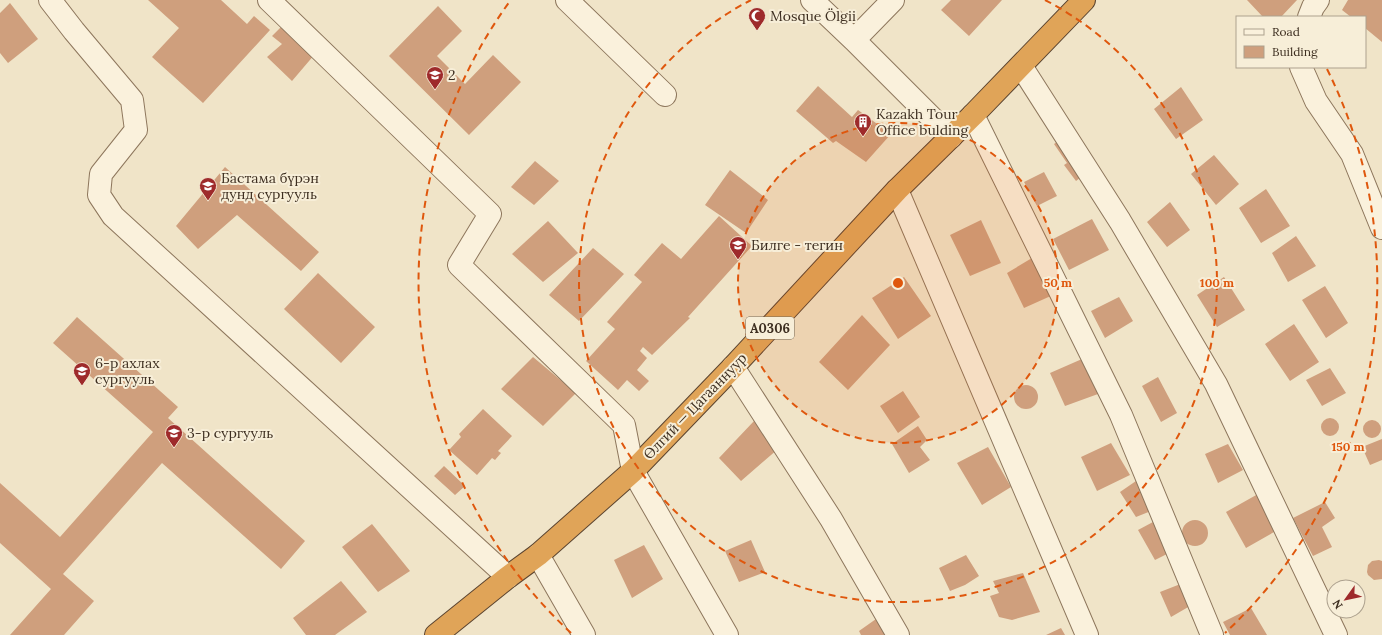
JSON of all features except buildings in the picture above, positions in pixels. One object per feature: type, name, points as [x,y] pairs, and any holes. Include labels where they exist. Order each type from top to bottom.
[{"type":"highway","name":"Өлгий — Цагааннуур","points":[[444,633],[508,577],[538,555],[633,471],[733,367],[897,190],[973,115],[1084,0]]},
{"type":"street","points":[[50,0],[132,100],[136,130],[101,174],[99,195],[113,216],[508,577]]},
{"type":"street","points":[[269,0],[490,214],[460,265],[624,425],[633,471],[727,635]]},
{"type":"street","points":[[567,0],[665,95]]},
{"type":"street","points":[[812,0],[951,137]]},
{"type":"street","points":[[1310,16],[1313,7],[1318,0]]},
{"type":"street","points":[[854,40],[885,2]]},
{"type":"street","points":[[1021,66],[1120,221],[1216,384],[1336,635]]},
{"type":"street","points":[[1301,68],[1316,101],[1352,154],[1382,228]]},
{"type":"street","points":[[973,115],[1121,415],[1212,635]]},
{"type":"street","points":[[897,190],[1087,635]]},
{"type":"street","points":[[733,367],[831,519],[898,635]]},
{"type":"street","points":[[538,555],[584,635]]},
{"type":"place","name":"Mosque Ölgii","points":[[757,31]]},
{"type":"place","name":"2","points":[[435,90]]},
{"type":"place","name":"Kazakh Tour Office bulding","points":[[863,137]]},
{"type":"place","name":"Бастама бүрэн дунд сургууль","points":[[208,201]]},
{"type":"place","name":"Билге - тегин","points":[[738,260]]},
{"type":"place","name":"6-р ахлах сургууль","points":[[82,386]]},
{"type":"place","name":"3-р сургууль","points":[[174,448]]}]
